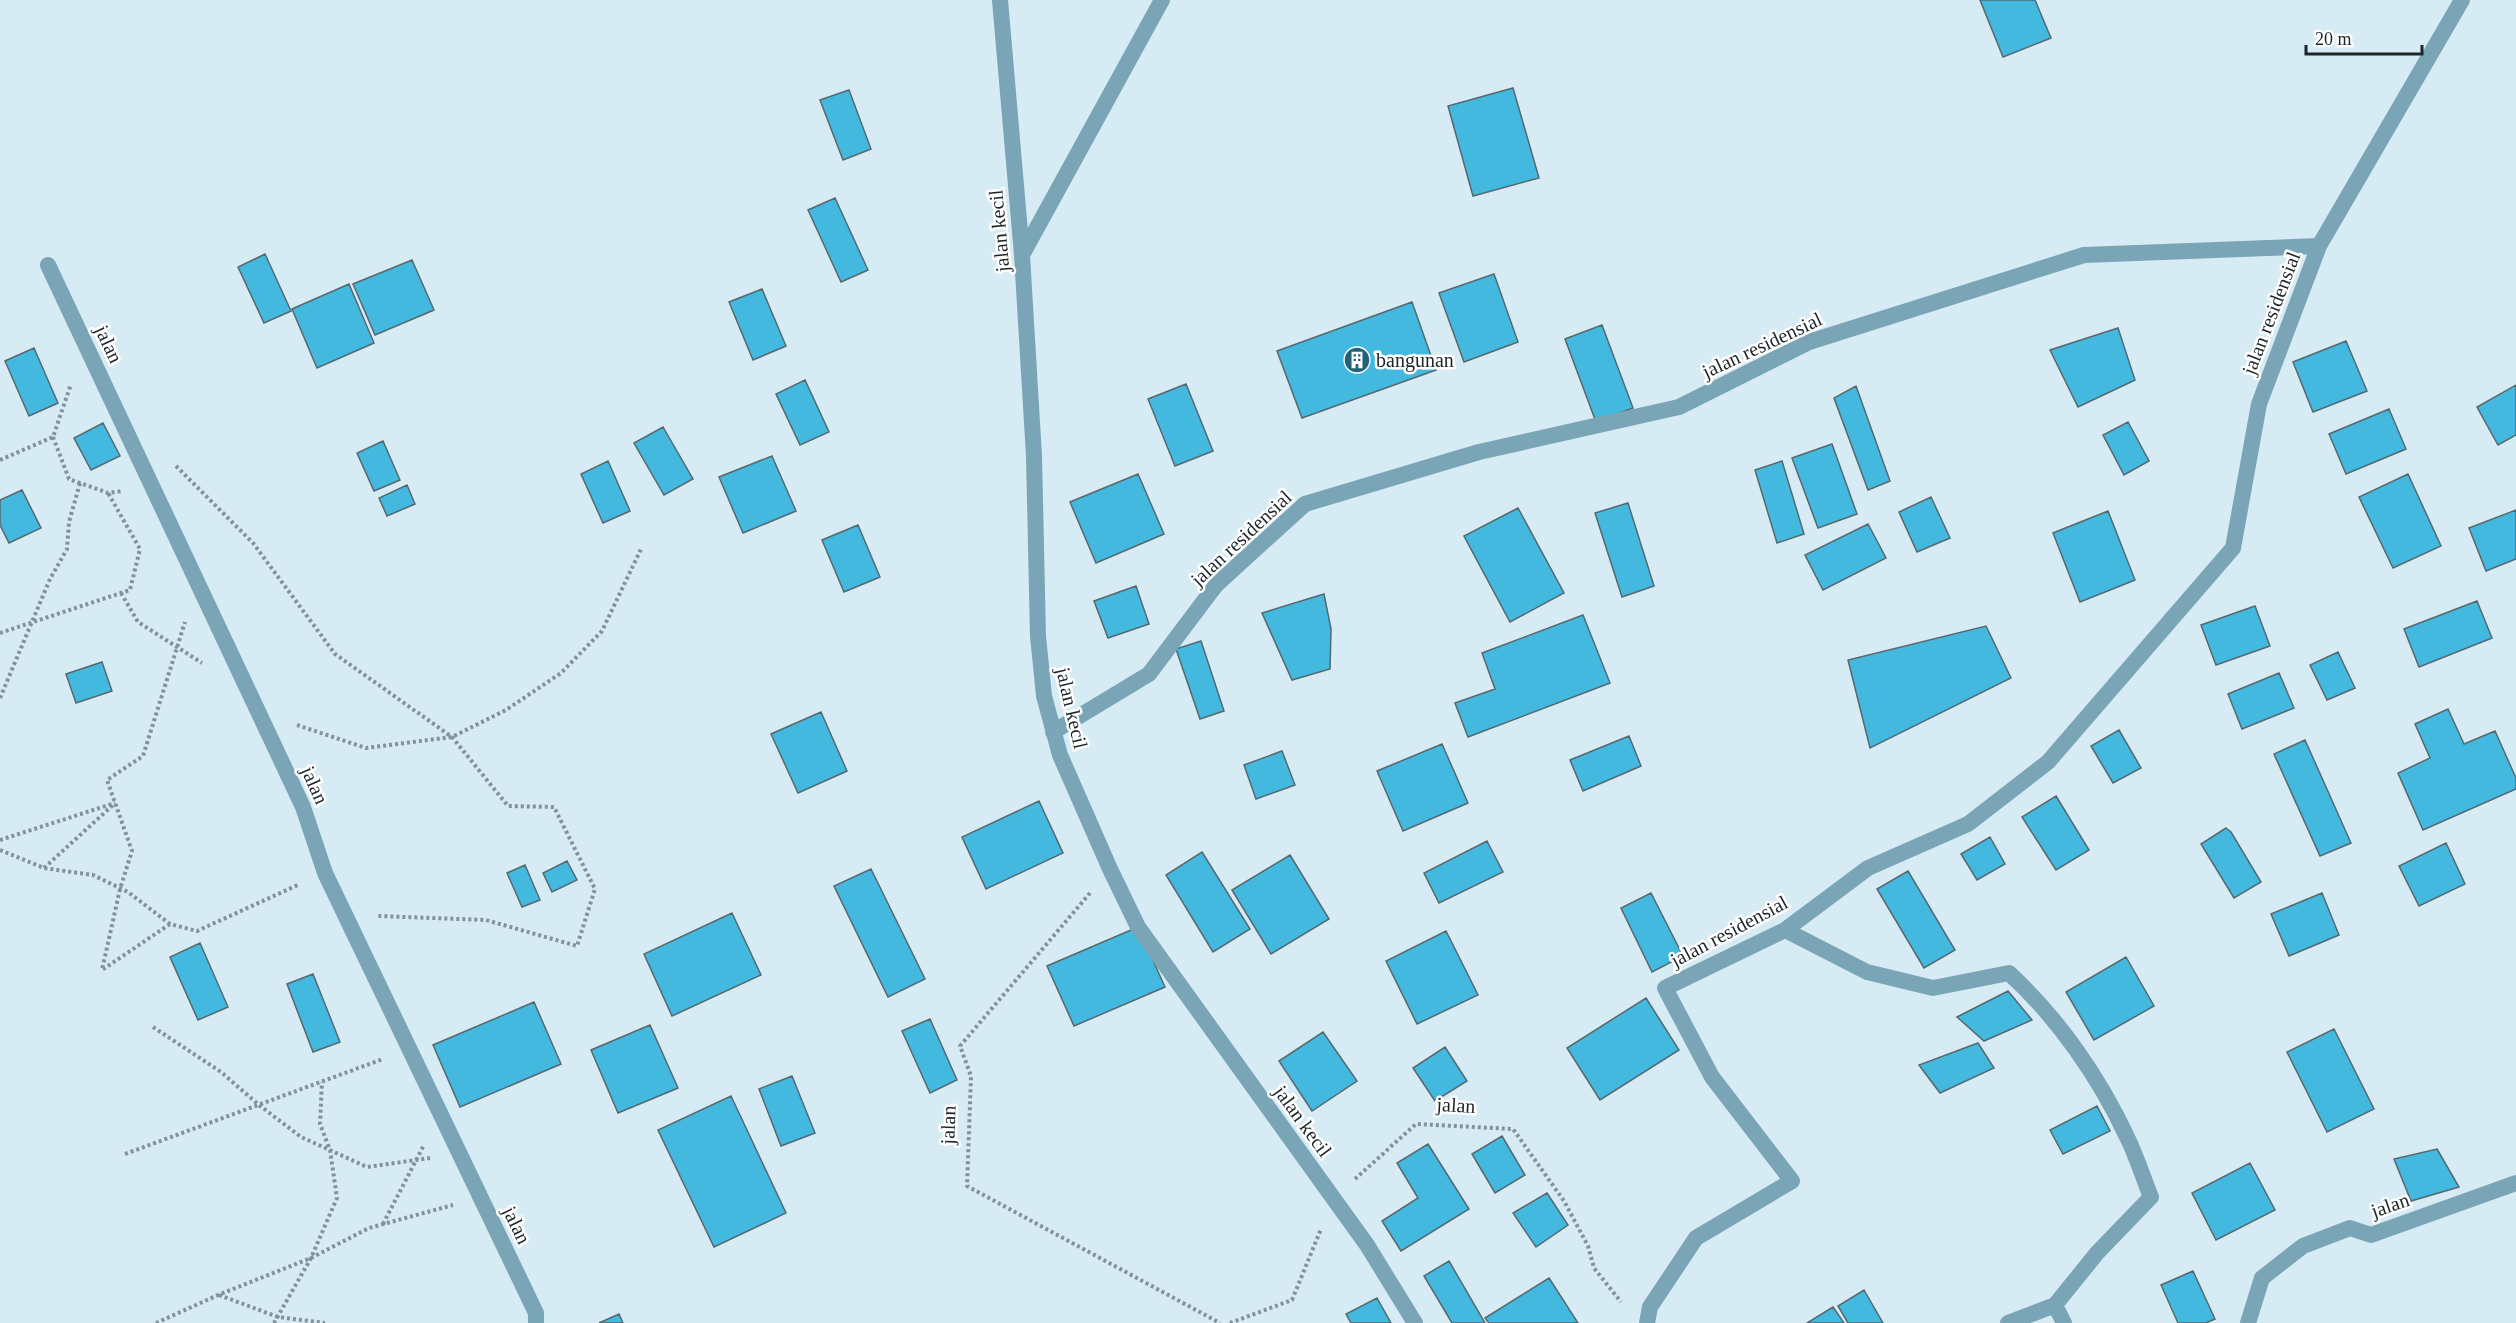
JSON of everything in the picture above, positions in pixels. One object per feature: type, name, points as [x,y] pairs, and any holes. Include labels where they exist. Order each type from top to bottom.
[{"type":"street","name":"jalan kecil","points":[[1000,0],[1022,255],[1034,456],[1038,636],[1044,696],[1060,755],[1110,870],[1144,935],[1367,1245],[1415,1323]]},
{"type":"street","points":[[1022,255],[1162,0]]},
{"type":"street","points":[[2319,246],[2462,0]]},
{"type":"street","name":"jalan residensial","points":[[1053,732],[1149,674],[1216,585],[1305,504],[1479,452],[1679,407],[1809,342],[2084,255],[2319,246],[2259,404],[2233,548],[2048,762],[1968,824],[1868,868],[1785,930],[1665,988],[1712,1077],[1792,1181],[1696,1239],[1650,1307],[1647,1323]]},
{"type":"street","name":"jalan","points":[[48,265],[303,807],[325,873],[536,1313],[536,1323]]},
{"type":"street","points":[[1785,930],[1867,972],[1933,988],[2009,974],[2035,997],[2086,1064],[2127,1137],[2151,1197],[2097,1253],[2055,1305],[2008,1323]]},
{"type":"street","name":"jalan","points":[[2248,1323],[2262,1278],[2303,1246],[2350,1228],[2371,1235],[2516,1183]]},
{"type":"street","points":[[2055,1305],[2064,1323]]},
{"type":"path","points":[[86,343],[53,437],[69,479],[108,493],[152,486]]},
{"type":"path","points":[[0,460],[53,437]]},
{"type":"path","points":[[171,461],[253,543],[334,654],[452,737],[508,806],[554,807],[595,889],[577,946],[486,920],[346,915]]},
{"type":"path","points":[[0,698],[50,579],[67,549],[69,522],[80,483]]},
{"type":"path","points":[[0,633],[130,590],[140,549],[108,493]]},
{"type":"path","points":[[250,696],[297,726],[366,748],[452,737],[506,710],[561,673],[602,631],[642,547]]},
{"type":"path","points":[[170,924],[102,970],[120,889],[132,851],[107,780],[142,756],[178,648],[197,581]]},
{"type":"path","points":[[121,593],[138,622],[208,667],[242,676]]},
{"type":"path","points":[[0,840],[115,803]]},
{"type":"path","points":[[44,868],[115,803]]},
{"type":"path","points":[[0,850],[44,868],[93,875],[128,892],[170,924],[197,931],[325,873]]},
{"type":"path","name":"jalan","points":[[1110,870],[960,1046],[971,1076],[967,1186],[1220,1323]]},
{"type":"path","points":[[153,1027],[221,1072],[301,1137],[367,1167],[458,1154]]},
{"type":"path","points":[[125,1154],[409,1050]]},
{"type":"path","points":[[274,1323],[311,1258],[337,1198],[330,1150],[320,1124],[322,1082]]},
{"type":"path","points":[[383,1224],[418,1160],[438,1111]]},
{"type":"path","name":"jalan","points":[[1230,1323],[1292,1300],[1333,1199],[1416,1124],[1513,1129],[1564,1201],[1588,1246],[1594,1268],[1623,1305]]},
{"type":"path","points":[[156,1323],[218,1295],[311,1258],[369,1228],[480,1198]]},
{"type":"path","points":[[218,1295],[278,1317],[325,1323]]},
{"type":"path","points":[[1206,1316],[1207,1323]]},
{"type":"building","points":[[1980,0],[2035,0],[2051,38],[2003,57]]},
{"type":"building","points":[[1513,88],[1539,178],[1473,196],[1448,106]]},
{"type":"building","points":[[849,90],[871,149],[843,160],[820,100]]},
{"type":"building","points":[[835,198],[868,270],[841,282],[808,210]]},
{"type":"building","points":[[265,254],[291,311],[264,323],[238,267]]},
{"type":"building","points":[[412,260],[434,310],[375,335],[353,284]]},
{"type":"building","name":"bangunan","points":[[1494,274],[1518,342],[1464,362],[1439,293]]},
{"type":"building","points":[[349,284],[374,343],[317,368],[292,309]]},
{"type":"building","points":[[762,289],[786,346],[753,360],[729,302]]},
{"type":"building","name":"bangunan","points":[[1412,302],[1436,370],[1302,418],[1277,351]]},
{"type":"building","points":[[1602,325],[1633,408],[1596,422],[1565,339]]},
{"type":"building","points":[[2118,328],[2135,380],[2078,407],[2050,350]]},
{"type":"building","points":[[2346,341],[2367,391],[2313,412],[2293,362]]},
{"type":"building","points":[[34,348],[58,403],[29,416],[5,361]]},
{"type":"building","points":[[805,380],[829,432],[800,445],[776,394]]},
{"type":"building","points":[[1186,384],[1213,451],[1175,466],[1148,399]]},
{"type":"building","points":[[2516,385],[2516,435],[2498,445],[2477,407]]},
{"type":"building","points":[[1856,386],[1890,481],[1868,490],[1834,398]]},
{"type":"building","points":[[2389,409],[2406,449],[2346,474],[2329,434]]},
{"type":"building","points":[[2128,422],[2149,461],[2124,475],[2103,435]]},
{"type":"building","points":[[103,423],[120,456],[91,470],[74,438]]},
{"type":"building","points":[[663,427],[693,479],[664,495],[634,443]]},
{"type":"building","points":[[383,441],[400,480],[374,491],[357,453]]},
{"type":"building","points":[[1832,444],[1857,514],[1818,528],[1792,458]]},
{"type":"building","points":[[772,456],[796,511],[743,533],[719,477]]},
{"type":"building","points":[[608,461],[630,511],[603,523],[581,474]]},
{"type":"building","points":[[1782,461],[1804,534],[1777,543],[1755,470]]},
{"type":"building","points":[[1138,474],[1164,534],[1096,563],[1070,502]]},
{"type":"building","points":[[2408,474],[2441,546],[2393,568],[2359,497]]},
{"type":"building","points":[[407,485],[415,504],[387,516],[379,498]]},
{"type":"building","points":[[22,490],[41,528],[9,543],[0,525],[0,500]]},
{"type":"building","points":[[1931,497],[1950,538],[1917,552],[1899,512]]},
{"type":"building","points":[[1628,503],[1654,586],[1622,597],[1595,513]]},
{"type":"building","points":[[1518,508],[1564,593],[1510,622],[1464,536]]},
{"type":"building","points":[[2516,510],[2516,559],[2486,571],[2469,528]]},
{"type":"building","points":[[2108,511],[2135,580],[2080,602],[2053,533]]},
{"type":"building","points":[[1868,524],[1886,558],[1823,590],[1805,555]]},
{"type":"building","points":[[858,525],[880,577],[844,592],[822,540]]},
{"type":"building","points":[[1136,586],[1149,624],[1108,638],[1094,601]]},
{"type":"building","points":[[1324,594],[1331,629],[1330,669],[1292,680],[1262,613]]},
{"type":"building","points":[[2477,601],[2492,638],[2419,667],[2404,629]]},
{"type":"building","points":[[2255,606],[2270,646],[2216,665],[2201,625]]},
{"type":"building","points":[[1583,615],[1610,683],[1468,737],[1455,703],[1495,689],[1482,653]]},
{"type":"building","points":[[1986,626],[2011,678],[1870,748],[1848,660]]},
{"type":"building","points":[[1201,641],[1224,711],[1200,719],[1176,649]]},
{"type":"building","points":[[2338,652],[2355,688],[2327,700],[2310,665]]},
{"type":"building","points":[[102,662],[112,691],[76,703],[66,674]]},
{"type":"building","points":[[2279,673],[2294,708],[2242,729],[2228,694]]},
{"type":"building","points":[[2448,709],[2464,744],[2495,731],[2516,778],[2516,789],[2423,830],[2398,773],[2430,758],[2415,724]]},
{"type":"building","points":[[821,712],[847,771],[798,793],[771,734]]},
{"type":"building","points":[[2119,730],[2141,768],[2113,783],[2091,746]]},
{"type":"building","points":[[1629,736],[1641,766],[1583,791],[1570,760]]},
{"type":"building","points":[[2305,740],[2351,843],[2320,856],[2274,754]]},
{"type":"building","points":[[1442,744],[1468,803],[1403,831],[1377,771]]},
{"type":"building","points":[[1282,751],[1295,785],[1256,799],[1244,765]]},
{"type":"building","points":[[2056,796],[2089,850],[2056,870],[2022,817]]},
{"type":"building","points":[[1039,801],[1063,853],[986,889],[962,837]]},
{"type":"building","points":[[2226,828],[2231,832],[2261,882],[2234,898],[2201,844]]},
{"type":"building","points":[[1990,837],[2005,864],[1977,880],[1961,854]]},
{"type":"building","points":[[1487,841],[1503,872],[1439,903],[1424,873]]},
{"type":"building","points":[[2446,843],[2465,884],[2419,906],[2399,866]]},
{"type":"building","points":[[1202,852],[1250,929],[1213,952],[1166,875]]},
{"type":"building","points":[[1290,855],[1329,919],[1271,954],[1232,890]]},
{"type":"building","points":[[567,861],[577,880],[552,892],[543,873]]},
{"type":"building","points":[[525,865],[540,900],[522,907],[507,873]]},
{"type":"building","points":[[871,869],[925,979],[888,997],[834,886]]},
{"type":"building","points":[[1908,871],[1955,950],[1924,968],[1877,889]]},
{"type":"building","points":[[1651,893],[1683,956],[1652,972],[1621,908]]},
{"type":"building","points":[[2322,893],[2339,935],[2289,956],[2271,914]]},
{"type":"building","points":[[732,913],[761,975],[672,1016],[644,954]]},
{"type":"building","points":[[1138,927],[1165,987],[1074,1026],[1047,966]]},
{"type":"building","points":[[1446,931],[1478,995],[1417,1024],[1386,961]]},
{"type":"building","points":[[200,943],[228,1007],[198,1020],[170,957]]},
{"type":"building","points":[[2126,957],[2154,1006],[2094,1040],[2066,992]]},
{"type":"building","points":[[313,974],[340,1042],[313,1052],[287,984]]},
{"type":"building","points":[[2008,991],[2032,1020],[1984,1041],[1957,1017]]},
{"type":"building","points":[[1646,998],[1679,1050],[1600,1100],[1567,1048]]},
{"type":"building","points":[[534,1002],[561,1064],[460,1107],[433,1045]]},
{"type":"building","points":[[930,1019],[957,1080],[930,1093],[902,1031]]},
{"type":"building","points":[[650,1025],[678,1088],[618,1113],[591,1050]]},
{"type":"building","points":[[2334,1029],[2374,1109],[2327,1132],[2287,1052]]},
{"type":"building","points":[[1323,1032],[1357,1081],[1312,1111],[1279,1061]]},
{"type":"building","points":[[1978,1043],[1994,1068],[1940,1093],[1919,1065]]},
{"type":"building","points":[[1445,1047],[1467,1081],[1435,1101],[1413,1068]]},
{"type":"building","points":[[792,1076],[815,1133],[781,1146],[759,1089]]},
{"type":"building","points":[[731,1096],[786,1213],[714,1247],[658,1130]]},
{"type":"building","points":[[2097,1106],[2110,1131],[2063,1154],[2050,1130]]},
{"type":"building","points":[[1502,1136],[1525,1175],[1495,1193],[1472,1154]]},
{"type":"building","points":[[1428,1144],[1469,1209],[1401,1251],[1382,1221],[1418,1198],[1397,1163]]},
{"type":"building","points":[[2437,1149],[2459,1187],[2411,1201],[2394,1159]]},
{"type":"building","points":[[2250,1163],[2275,1210],[2216,1240],[2192,1193]]},
{"type":"building","points":[[1547,1193],[1568,1225],[1536,1247],[1513,1213]]},
{"type":"building","points":[[1449,1261],[1485,1323],[1452,1323],[1424,1276]]},
{"type":"building","points":[[2193,1271],[2215,1319],[2206,1323],[2178,1323],[2161,1285]]},
{"type":"building","points":[[1549,1278],[1578,1323],[1489,1323],[1485,1318]]},
{"type":"building","points":[[1864,1290],[1883,1323],[1848,1323],[1838,1306]]},
{"type":"building","points":[[1377,1298],[1391,1323],[1351,1323],[1346,1314]]},
{"type":"building","points":[[1833,1307],[1844,1323],[1807,1323]]},
{"type":"building","points":[[619,1314],[623,1323],[599,1323]]},
{"type":"place","name":"bangunan","points":[[1357,360]]}]
